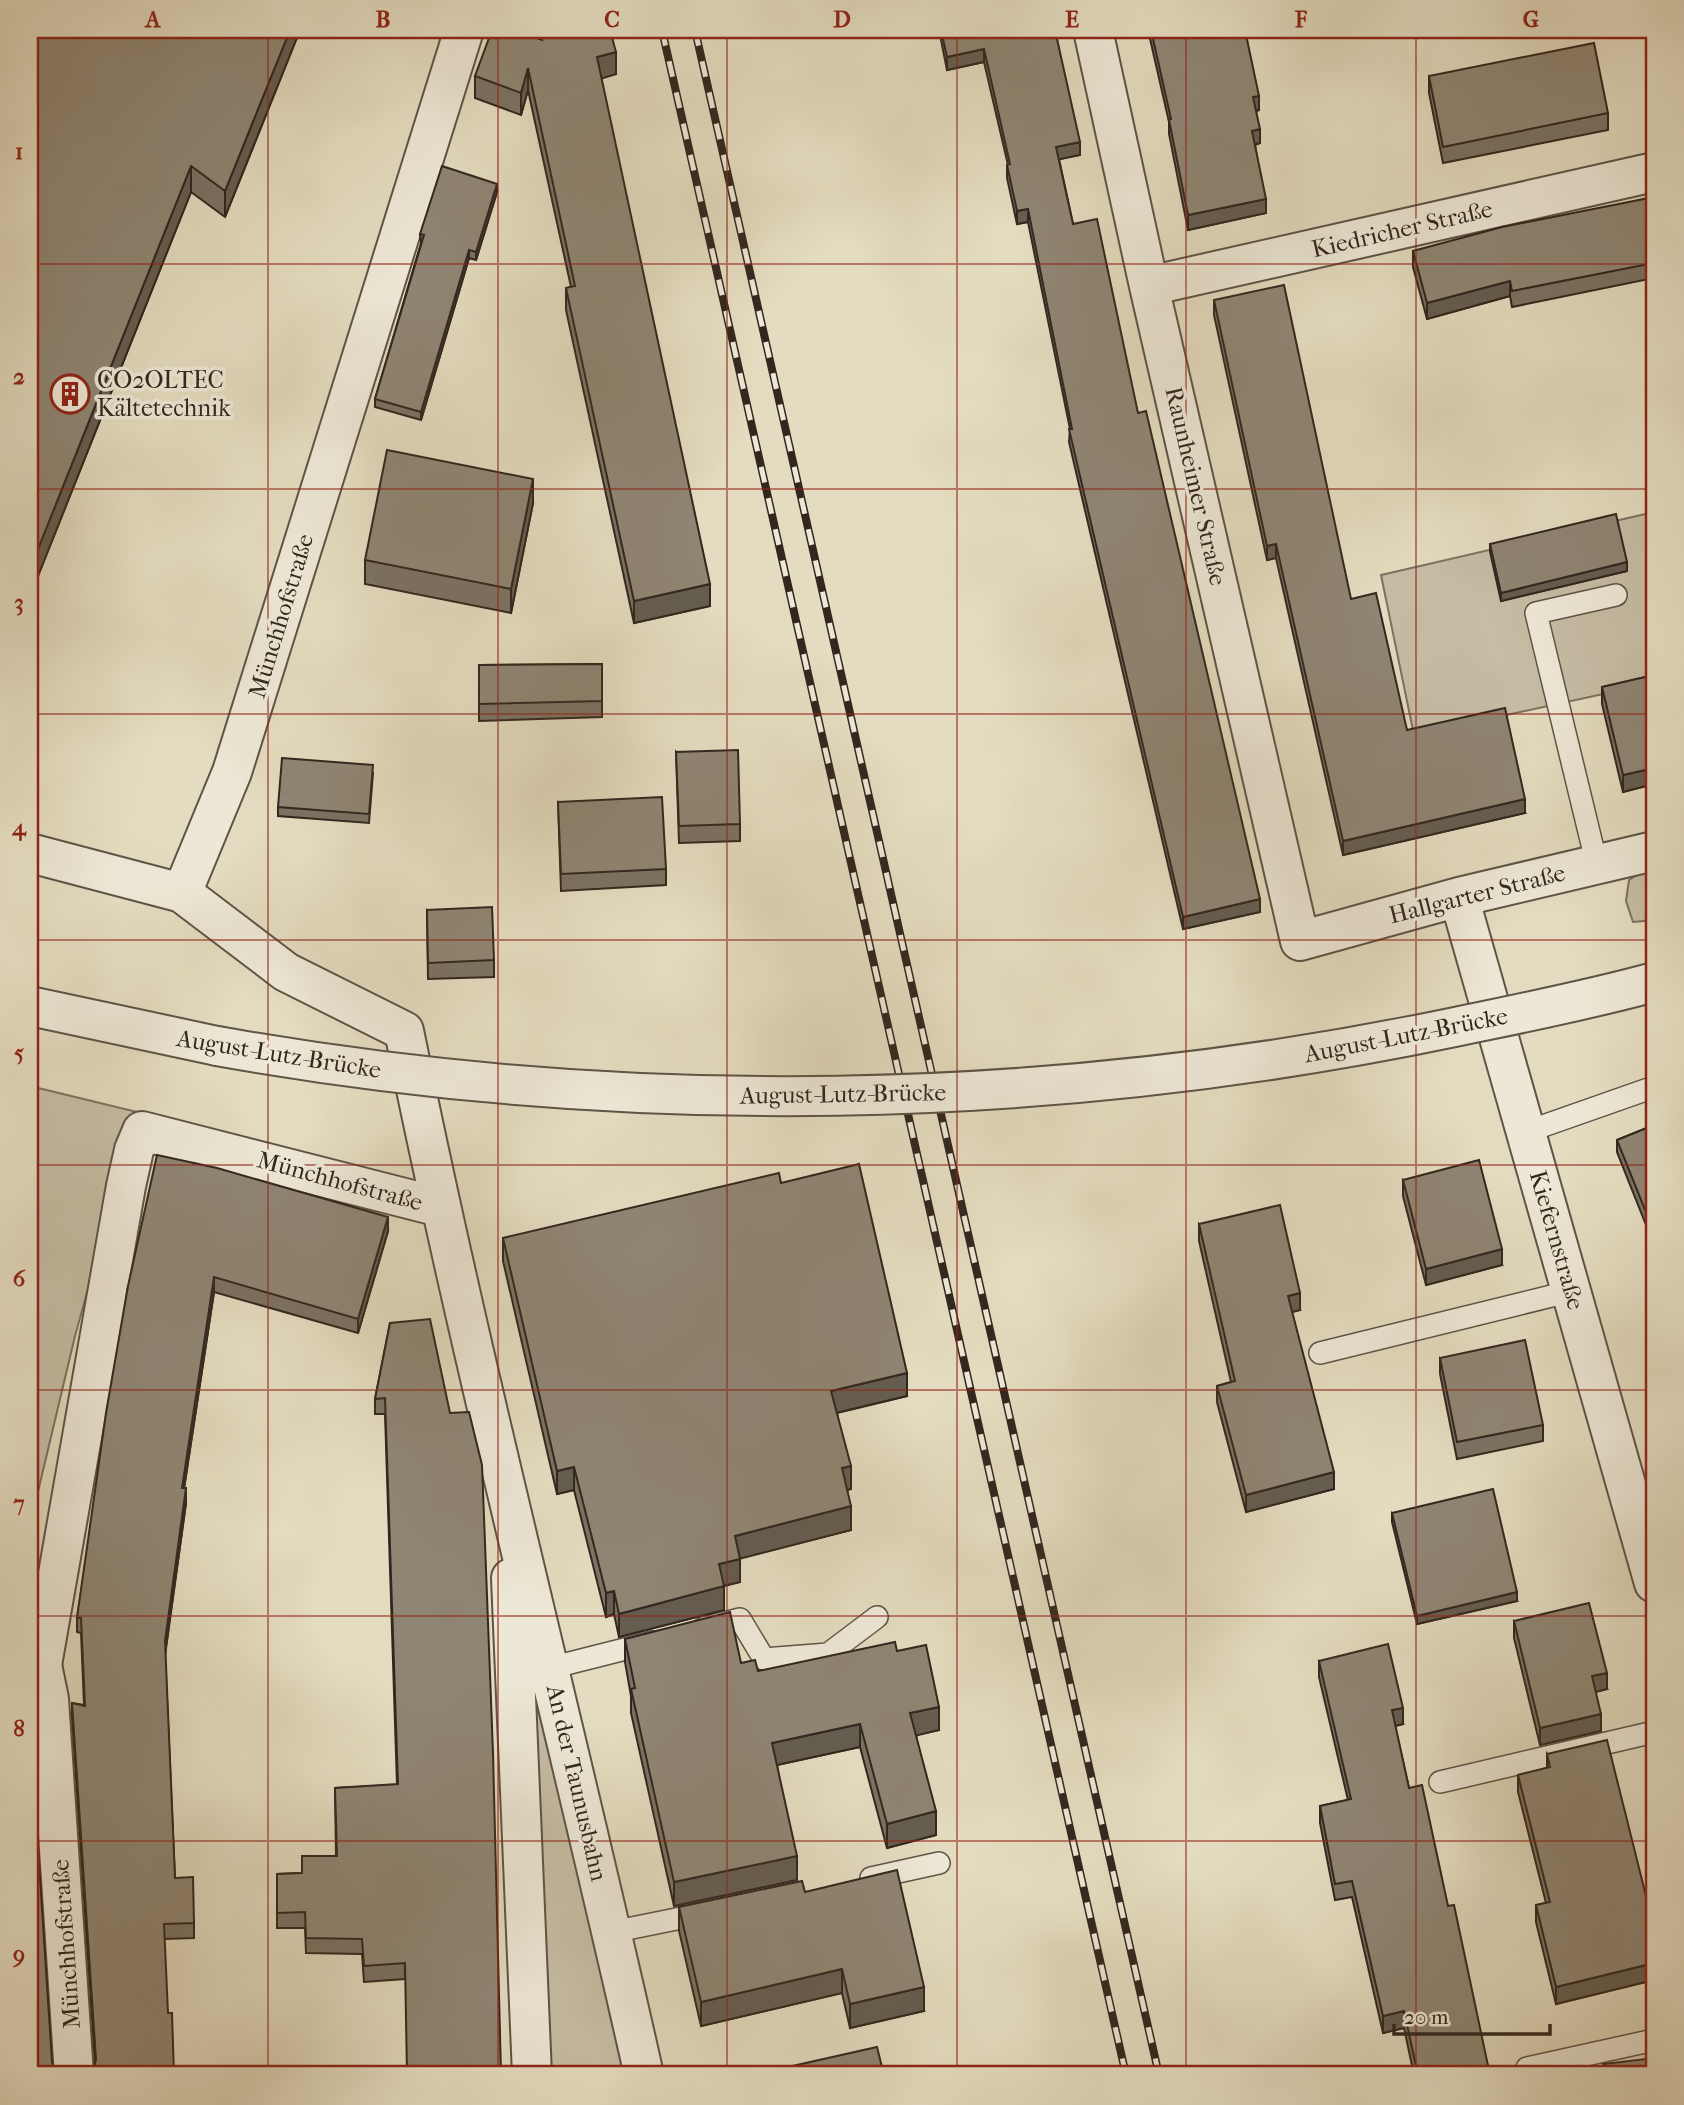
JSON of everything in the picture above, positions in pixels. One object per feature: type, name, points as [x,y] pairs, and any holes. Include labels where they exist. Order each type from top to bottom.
[{"type":"street","name":"Münchhofstraße","points":[[74,2075],[49,1699],[36,1663],[126,1186],[134,1150],[142,1131],[440,1207],[404,1031],[286,972],[182,893],[232,772],[464,30]]},
{"type":"street","name":"Raunheimer Straße","points":[[1093,30],[1300,941]]},
{"type":"street","name":"Kiedricher Straße","points":[[1150,286],[1654,172]]},
{"type":"street","name":"Hallgarter Straße","points":[[1300,941],[1459,897],[1654,851]]},
{"type":"street","points":[[30,853],[182,893]]},
{"type":"street","name":"Kiefernstraße","points":[[1459,897],[1651,1559]]},
{"type":"street","name":"August-Lutz-Brücke","points":[[30,1006],[217,1046],[393,1073],[618,1093],[843,1097],[956,1093],[1105,1081],[1291,1057],[1512,1015],[1654,982]]},
{"type":"street","name":"An der Taunusbahn","points":[[440,1207],[644,2075]]},
{"type":"street","name":"An der Taunusbahn","points":[[507,1492],[533,2075]]},
{"type":"lane","points":[[1597,864],[1536,613],[1616,595]]},
{"type":"lane","points":[[1526,1132],[1654,1087]]},
{"type":"lane","points":[[1320,1353],[1572,1291]]},
{"type":"lane","points":[[550,1668],[740,1619],[764,1659],[828,1654],[877,1617]]},
{"type":"lane","points":[[1440,1783],[1654,1732]]},
{"type":"lane","points":[[858,1881],[939,1863]]},
{"type":"lane","points":[[612,1933],[721,1909]]},
{"type":"lane","points":[[1527,2067],[1654,2039]]},
{"type":"shaded area","points":[[1654,512],[1654,683],[1414,735],[1381,575]]},
{"type":"shaded area","points":[[1654,864],[1654,920],[1633,922],[1626,901],[1629,880]]},
{"type":"shaded area","points":[[30,1086],[137,1112],[75,1336],[36,1500],[30,1563]]},
{"type":"shaded area","points":[[507,1492],[644,2075],[532,2075]]},
{"type":"building","points":[[30,30],[290,30],[225,191],[191,166],[30,569]]},
{"type":"building","points":[[492,30],[514,30],[542,40],[539,30],[610,30],[616,52],[597,57],[710,584],[634,601],[566,288],[575,286],[528,68],[521,93],[475,76]]},
{"type":"building","points":[[941,30],[1055,30],[1080,142],[1056,147],[1073,224],[1097,219],[1138,413],[1146,411],[1260,899],[1183,917],[1069,429],[1072,429],[1028,209],[1017,211],[1007,165],[1010,164],[984,49],[947,57]]},
{"type":"building","points":[[1151,30],[1245,30],[1259,96],[1253,97],[1260,129],[1252,131],[1266,199],[1188,215],[1169,120],[1171,119]]},
{"type":"building","points":[[1594,43],[1608,113],[1443,147],[1429,76]]},
{"type":"building","points":[[442,166],[497,184],[476,252],[469,250],[421,412],[375,399],[424,235],[420,234]]},
{"type":"building","points":[[1654,197],[1654,263],[1512,291],[1510,281],[1427,303],[1413,251],[1502,227]]},
{"type":"building","points":[[1284,285],[1351,599],[1376,593],[1407,730],[1505,708],[1525,799],[1343,841],[1276,544],[1267,546],[1214,300]]},
{"type":"building","points":[[387,450],[533,479],[511,589],[365,560]]},
{"type":"building","points":[[1616,514],[1627,562],[1501,593],[1490,544]]},
{"type":"building","points":[[602,664],[602,701],[479,704],[479,665]]},
{"type":"building","points":[[1654,675],[1654,768],[1623,775],[1602,687]]},
{"type":"building","points":[[738,750],[740,824],[679,826],[676,752]]},
{"type":"building","points":[[282,758],[373,765],[369,814],[278,807]]},
{"type":"building","points":[[662,797],[666,869],[561,874],[558,802]]},
{"type":"building","points":[[492,907],[494,960],[428,963],[427,910]]},
{"type":"building","points":[[1654,1125],[1654,1214],[1648,1217],[1617,1140]]},
{"type":"building","points":[[157,1155],[217,1168],[388,1217],[358,1319],[214,1277],[182,1488],[186,1488],[165,1641],[175,1878],[193,1877],[194,1923],[164,1924],[168,2013],[172,2013],[174,2075],[89,2075],[94,2069],[96,2059],[72,1703],[85,1706],[81,1618],[77,1618],[106,1413],[128,1286]]},
{"type":"building","points":[[1479,1160],[1502,1249],[1426,1269],[1403,1180]]},
{"type":"building","points":[[859,1164],[907,1373],[831,1391],[851,1466],[842,1468],[851,1506],[735,1536],[740,1559],[719,1564],[724,1586],[619,1614],[614,1591],[606,1593],[574,1467],[557,1471],[503,1238],[779,1173],[781,1183]]},
{"type":"building","points":[[1280,1205],[1300,1293],[1288,1296],[1334,1472],[1246,1495],[1217,1386],[1235,1381],[1199,1224]]},
{"type":"building","points":[[430,1319],[450,1413],[469,1412],[482,1465],[501,2075],[407,2075],[405,1963],[364,1966],[362,1939],[306,1938],[305,1912],[277,1913],[277,1874],[302,1873],[302,1856],[337,1856],[335,1788],[398,1784],[385,1398],[375,1399],[390,1323]]},
{"type":"building","points":[[1525,1340],[1543,1425],[1457,1442],[1440,1358]]},
{"type":"building","points":[[1493,1489],[1517,1592],[1417,1616],[1392,1513]]},
{"type":"building","points":[[1589,1603],[1607,1673],[1592,1676],[1601,1714],[1540,1728],[1514,1621]]},
{"type":"building","points":[[730,1612],[741,1663],[755,1660],[758,1671],[895,1642],[897,1651],[926,1645],[939,1707],[910,1713],[936,1811],[887,1824],[860,1724],[772,1743],[797,1856],[674,1882],[631,1689],[635,1688],[625,1639]]},
{"type":"building","points":[[1388,1644],[1403,1708],[1392,1710],[1409,1788],[1422,1785],[1448,1906],[1454,1905],[1490,2075],[1418,2075],[1404,2011],[1383,2016],[1352,1881],[1335,1884],[1320,1806],[1351,1799],[1319,1661]]},
{"type":"building","points":[[30,1724],[52,2062],[59,2075],[30,2075]]},
{"type":"building","points":[[1607,1740],[1654,1928],[1654,1963],[1556,1987],[1536,1905],[1550,1902],[1518,1775],[1550,1767],[1547,1754]]},
{"type":"building","points":[[897,1870],[924,1987],[850,2004],[842,1969],[701,2002],[679,1907],[802,1881],[805,1892]]},
{"type":"building","points":[[877,2047],[884,2075],[757,2075],[757,2074]]},
{"type":"building","points":[[1654,2058],[1654,2075],[1605,2075],[1603,2064]]},
{"type":"railway","points":[[662,30],[1126,2075]]},
{"type":"railway","points":[[695,30],[1159,2075]]},
{"type":"place","name":"CO2OLTEC Kältetechnik","points":[[70,394]]}]
